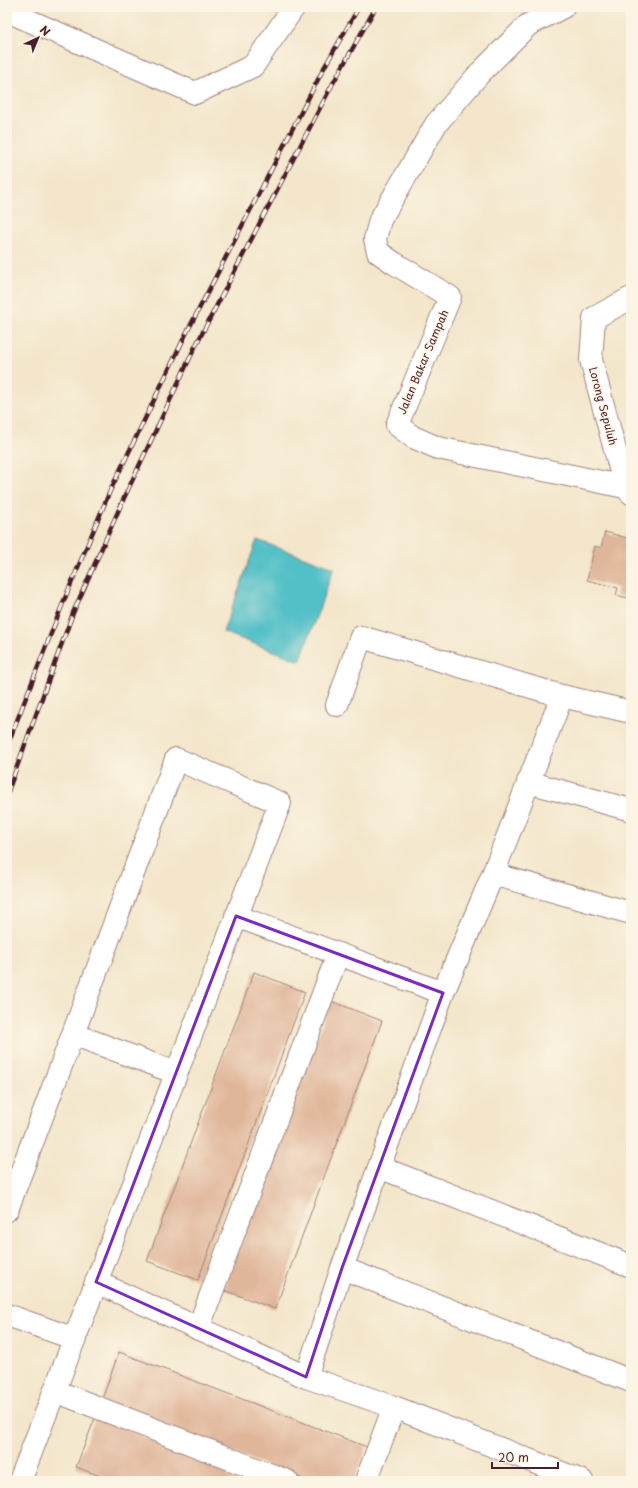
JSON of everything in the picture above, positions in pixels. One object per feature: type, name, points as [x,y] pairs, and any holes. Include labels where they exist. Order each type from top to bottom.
[{"type":"street","points":[[7,11],[195,94],[253,66],[294,7]]},
{"type":"street","name":"Jalan Bakar Sampah","points":[[563,7],[528,25],[479,74],[436,124],[380,220],[375,239],[378,252],[450,297],[397,425],[413,437],[438,448],[628,490]]},
{"type":"street","name":"Lorong Sepuluh","points":[[628,490],[591,360],[594,318],[631,298]]},
{"type":"street","points":[[337,705],[361,637],[562,696],[631,712]]},
{"type":"street","points":[[306,1377],[342,1268],[444,993],[493,874],[562,696]]},
{"type":"street","points":[[7,1210],[176,759],[280,802],[20,1481]]},
{"type":"street","points":[[528,782],[631,810]]},
{"type":"street","points":[[493,874],[631,913]]},
{"type":"street","points":[[236,916],[444,993]]},
{"type":"street","points":[[198,1329],[338,954]]},
{"type":"street","points":[[73,1034],[176,1073]]},
{"type":"street","points":[[379,1167],[631,1266]]},
{"type":"street","points":[[342,1268],[631,1381]]},
{"type":"street","points":[[96,1282],[306,1377],[394,1406],[582,1481]]},
{"type":"street","points":[[7,1315],[75,1339]]},
{"type":"street","points":[[55,1392],[287,1481]]},
{"type":"street","points":[[366,1481],[394,1406]]},
{"type":"highlighted area","points":[[236,916],[443,993],[342,1268],[306,1377],[96,1282]]},
{"type":"water","points":[[257,540],[334,568],[300,661],[223,632]]},
{"type":"building","points":[[605,532],[631,539],[631,599],[616,595],[618,588],[587,580],[595,546],[601,548]]},
{"type":"building","points":[[254,972],[305,992],[198,1280],[147,1261]]},
{"type":"building","points":[[331,1001],[382,1021],[275,1309],[224,1290]]},
{"type":"building","points":[[119,1352],[367,1447],[354,1481],[308,1481],[101,1402]]},
{"type":"building","points":[[95,1418],[261,1481],[113,1481],[76,1467]]},
{"type":"railway","points":[[7,746],[63,603],[110,491],[185,336],[325,66],[359,7]]},
{"type":"railway","points":[[7,794],[73,613],[124,498],[195,347],[332,85],[376,7]]}]
